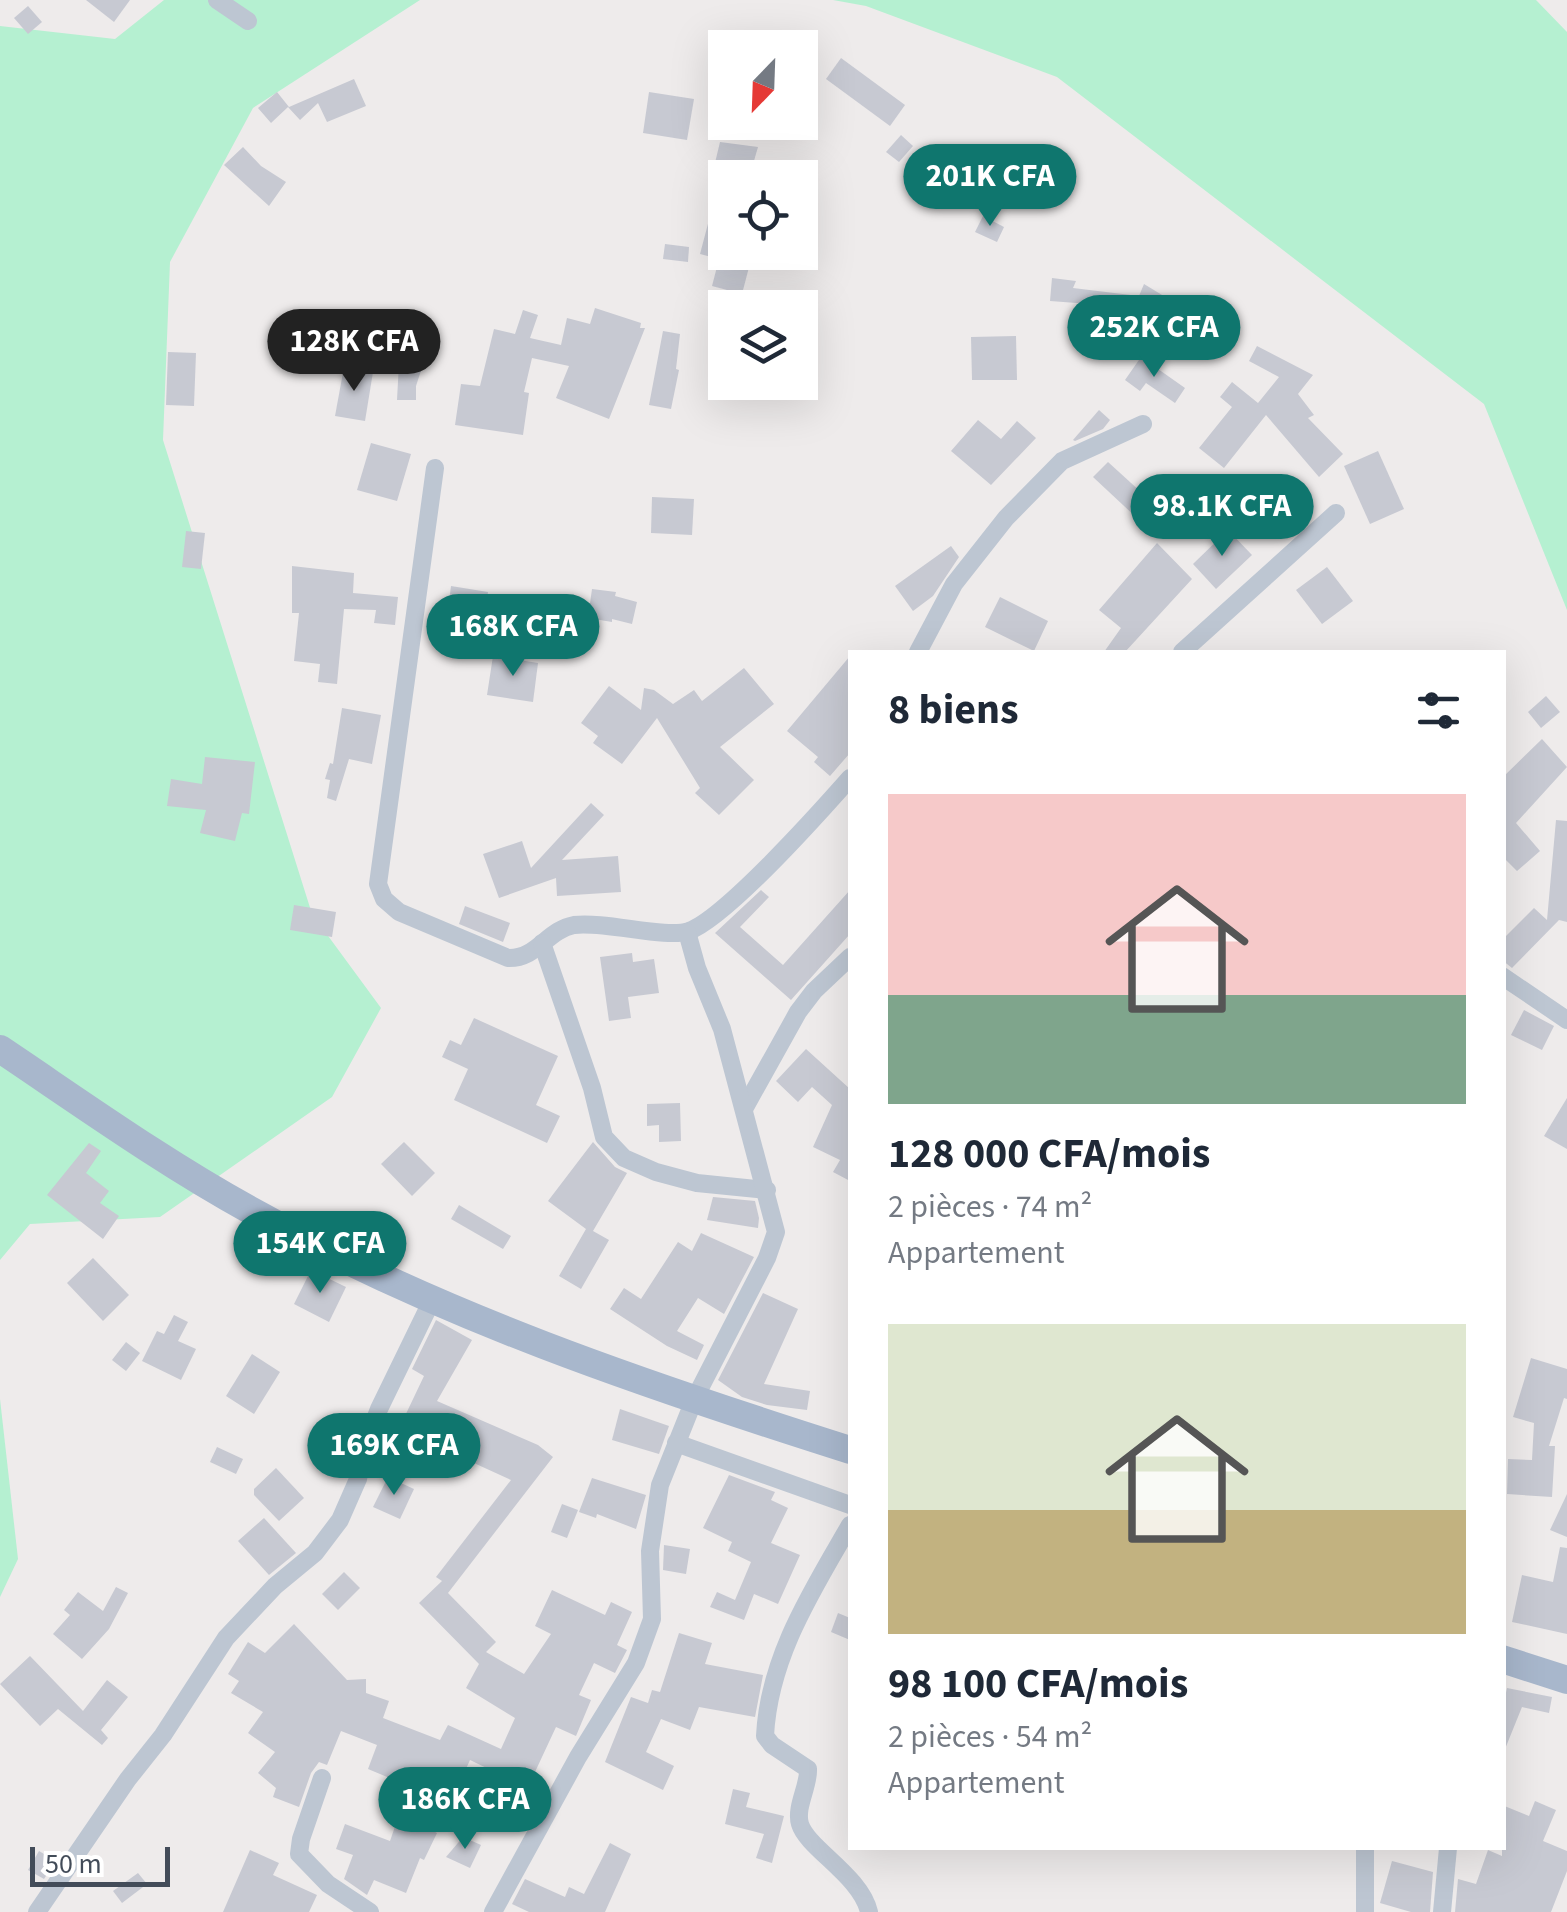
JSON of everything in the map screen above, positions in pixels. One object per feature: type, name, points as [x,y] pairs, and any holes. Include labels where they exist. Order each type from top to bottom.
[{"type":"main road","points":[[0,1049],[136,1141],[251,1211],[433,1298],[538,1344],[848,1449]]},
{"type":"main road","points":[[1506,1664],[1567,1680]]},
{"type":"street","points":[[217,0],[248,21]]},
{"type":"street","points":[[919,650],[954,584],[1006,518],[1062,461],[1143,424]]},
{"type":"street","points":[[434,468],[378,884],[384,900],[400,912],[508,958],[520,958],[552,933],[568,926],[591,923],[687,932],[718,912],[848,780]]},
{"type":"street","points":[[1184,650],[1336,513]]},
{"type":"street","points":[[493,1912],[578,1756],[636,1663],[652,1619],[650,1551],[660,1485],[694,1400],[768,1258],[776,1232],[722,1029],[687,932]]},
{"type":"street","points":[[542,943],[592,1088],[604,1138],[624,1158],[656,1172],[697,1183],[767,1190]]},
{"type":"street","points":[[744,1109],[798,1012],[848,959]]},
{"type":"street","points":[[1506,979],[1567,1020]]},
{"type":"street","points":[[37,1912],[128,1779],[164,1736],[226,1638],[275,1586],[315,1553],[340,1520],[358,1479],[365,1445],[379,1410],[433,1298]]},
{"type":"street","points":[[676,1444],[848,1504]]},
{"type":"street","points":[[848,1528],[794,1622],[780,1664],[765,1736],[772,1745],[808,1768],[800,1826],[853,1884],[868,1912]]},
{"type":"street","points":[[322,1778],[300,1839],[299,1854],[328,1884],[370,1912]]},
{"type":"street","points":[[1365,1850],[1365,1912]]},
{"type":"street","points":[[1442,1912],[1448,1850]]},
{"type":"green space","points":[[164,0],[420,0],[253,108],[170,262],[163,440],[312,914],[381,1008],[332,1097],[160,1217],[30,1224],[0,1260],[0,26],[115,39]]},
{"type":"green space","points":[[833,0],[1536,0],[1567,32],[1567,610],[1484,404],[1057,77],[866,6]]},
{"type":"green space","points":[[0,1399],[18,1559],[0,1597]]},
{"type":"building","points":[[86,0],[130,0],[114,22]]},
{"type":"building","points":[[28,6],[42,22],[28,34],[14,18]]},
{"type":"building","points":[[841,58],[905,105],[890,126],[826,79]]},
{"type":"building","points":[[354,79],[366,106],[327,122],[318,103],[300,120],[288,107],[271,123],[258,108],[277,92],[289,107]]},
{"type":"building","points":[[649,92],[694,99],[687,140],[643,133]]},
{"type":"building","points":[[901,135],[913,146],[899,162],[886,152]]},
{"type":"building","points":[[720,142],[758,147],[754,160],[716,160]]},
{"type":"building","points":[[243,147],[261,166],[286,182],[269,206],[224,165]]},
{"type":"building","points":[[983,216],[1004,227],[997,242],[975,232]]},
{"type":"building","points":[[708,224],[708,256],[700,254]]},
{"type":"building","points":[[665,244],[689,247],[688,262],[663,259]]},
{"type":"building","points":[[716,270],[748,270],[743,290],[712,286]]},
{"type":"building","points":[[1052,278],[1076,281],[1073,288],[1139,296],[1144,284],[1190,312],[1181,325],[1150,306],[1146,337],[1087,330],[1090,304],[1050,301]]},
{"type":"building","points":[[595,308],[641,323],[640,328],[645,328],[609,419],[556,398],[569,366],[532,358],[524,392],[529,393],[523,435],[455,425],[461,384],[480,386],[494,329],[515,334],[523,310],[538,315],[530,338],[561,345],[567,318],[590,324]]},
{"type":"building","points":[[412,321],[428,321],[429,346],[416,386],[416,400],[397,400],[400,344],[413,348]]},
{"type":"building","points":[[663,331],[680,334],[676,369],[679,370],[671,409],[649,405]]},
{"type":"building","points":[[1016,336],[1017,380],[972,380],[971,337]]},
{"type":"building","points":[[1257,346],[1313,375],[1298,394],[1314,415],[1308,418],[1343,454],[1319,477],[1266,415],[1224,468],[1199,448],[1232,407],[1220,397],[1232,382],[1258,403],[1279,377],[1249,361]]},
{"type":"building","points":[[168,352],[196,353],[194,406],[166,405]]},
{"type":"building","points":[[1141,357],[1185,388],[1175,403],[1146,383],[1140,391],[1125,380]]},
{"type":"building","points":[[344,367],[373,372],[365,421],[335,416]]},
{"type":"building","points":[[1099,410],[1110,420],[1103,429],[1073,440]]},
{"type":"building","points":[[978,420],[1001,439],[1017,421],[1036,438],[991,485],[951,451]]},
{"type":"building","points":[[371,443],[411,454],[397,501],[357,490]]},
{"type":"building","points":[[1378,451],[1404,509],[1370,524],[1344,466]]},
{"type":"building","points":[[1108,462],[1153,503],[1138,519],[1093,477]]},
{"type":"building","points":[[652,497],[694,499],[692,535],[651,533]]},
{"type":"building","points":[[1228,530],[1252,555],[1216,589],[1193,564]]},
{"type":"building","points":[[186,531],[205,533],[201,569],[182,567]]},
{"type":"building","points":[[1157,543],[1192,579],[1127,650],[1105,650],[1121,628],[1099,610]]},
{"type":"building","points":[[951,546],[959,557],[933,596],[913,611],[895,586]]},
{"type":"building","points":[[292,566],[354,573],[353,593],[398,597],[395,625],[374,623],[376,610],[344,609],[337,684],[318,682],[320,664],[294,661],[299,613],[292,613]]},
{"type":"building","points":[[1327,567],[1353,601],[1322,624],[1296,590]]},
{"type":"building","points":[[451,586],[488,592],[486,606],[514,611],[510,630],[484,625],[481,639],[445,634]]},
{"type":"building","points":[[592,589],[616,592],[615,596],[637,602],[632,624],[588,618]]},
{"type":"building","points":[[1000,597],[1048,621],[1034,650],[985,627]]},
{"type":"building","points":[[493,656],[538,663],[533,702],[487,695]]},
{"type":"building","points":[[848,658],[848,755],[830,776],[814,762],[818,757],[787,731]]},
{"type":"building","points":[[744,668],[774,704],[720,747],[754,780],[719,815],[695,793],[700,788],[657,718],[622,764],[593,743],[598,736],[581,723],[609,686],[641,710],[644,688],[654,690],[673,704],[694,690],[702,701]]},
{"type":"building","points":[[1546,696],[1560,712],[1541,728],[1528,712]]},
{"type":"building","points":[[342,708],[381,715],[372,764],[349,759],[336,801],[327,798],[330,780],[325,779],[330,763],[333,764]]},
{"type":"building","points":[[1542,739],[1567,767],[1516,823],[1540,851],[1517,871],[1506,860],[1506,774]]},
{"type":"building","points":[[205,757],[255,762],[249,814],[242,813],[235,841],[200,833],[206,810],[167,806],[171,779],[202,784]]},
{"type":"building","points":[[591,803],[604,815],[562,860],[618,856],[621,892],[557,896],[556,878],[499,898],[483,854],[522,841],[531,868]]},
{"type":"building","points":[[1556,820],[1567,821],[1567,922],[1559,920],[1512,968],[1506,963],[1506,936],[1534,908],[1547,920]]},
{"type":"building","points":[[761,890],[769,897],[740,927],[783,965],[848,892],[848,936],[791,1000],[715,933]]},
{"type":"building","points":[[294,905],[336,912],[332,937],[290,930]]},
{"type":"building","points":[[465,906],[510,923],[503,942],[459,924]]},
{"type":"building","points":[[632,953],[633,962],[654,959],[659,993],[628,997],[631,1018],[609,1021],[600,957]]},
{"type":"building","points":[[1524,1010],[1554,1026],[1542,1050],[1511,1035]]},
{"type":"building","points":[[474,1018],[558,1056],[536,1105],[560,1116],[547,1143],[454,1100],[468,1069],[442,1057],[450,1040],[461,1045]]},
{"type":"building","points":[[806,1049],[848,1087],[848,1180],[833,1172],[840,1160],[813,1147],[832,1105],[812,1087],[798,1102],[776,1081]]},
{"type":"building","points":[[1567,1098],[1567,1149],[1544,1136]]},
{"type":"building","points":[[680,1103],[681,1141],[659,1142],[659,1125],[647,1126],[647,1104]]},
{"type":"building","points":[[404,1142],[435,1173],[412,1196],[381,1164]]},
{"type":"building","points":[[593,1142],[615,1167],[627,1173],[593,1231],[609,1240],[581,1289],[559,1276],[586,1229],[548,1201]]},
{"type":"building","points":[[89,1143],[101,1151],[86,1173],[109,1191],[100,1203],[119,1216],[103,1239],[47,1195]]},
{"type":"building","points":[[713,1197],[755,1201],[758,1228],[707,1220]]},
{"type":"building","points":[[459,1205],[511,1236],[503,1249],[451,1219]]},
{"type":"building","points":[[701,1233],[754,1257],[724,1314],[698,1298],[677,1331],[704,1345],[697,1360],[667,1346],[610,1309],[624,1288],[641,1299],[678,1242],[692,1251]]},
{"type":"building","points":[[93,1258],[129,1295],[103,1321],[67,1283]]},
{"type":"building","points":[[311,1270],[346,1287],[329,1322],[294,1304]]},
{"type":"building","points":[[763,1293],[798,1309],[764,1384],[810,1391],[807,1410],[742,1397],[718,1380]]},
{"type":"building","points":[[174,1315],[188,1322],[178,1341],[196,1349],[181,1380],[142,1361],[157,1331],[164,1334]]},
{"type":"building","points":[[436,1320],[472,1340],[437,1401],[538,1445],[553,1457],[448,1593],[496,1642],[486,1652],[524,1674],[551,1634],[535,1626],[552,1590],[605,1615],[611,1602],[632,1612],[617,1645],[627,1650],[615,1673],[594,1663],[579,1695],[591,1700],[576,1736],[556,1727],[528,1787],[523,1784],[498,1824],[476,1811],[499,1774],[470,1760],[455,1793],[408,1775],[404,1784],[368,1769],[377,1745],[341,1731],[327,1765],[319,1762],[311,1773],[299,1807],[273,1797],[276,1788],[258,1773],[275,1752],[248,1733],[263,1712],[231,1693],[239,1681],[228,1674],[248,1642],[265,1653],[294,1624],[347,1680],[366,1679],[366,1693],[389,1701],[383,1718],[440,1740],[448,1725],[501,1749],[515,1718],[466,1688],[479,1664],[419,1603],[442,1581],[436,1577],[511,1480],[441,1448],[445,1438],[404,1418],[424,1376],[412,1369]]},
{"type":"building","points":[[126,1342],[140,1353],[126,1371],[112,1360]]},
{"type":"building","points":[[252,1354],[280,1372],[254,1414],[226,1396]]},
{"type":"building","points":[[1531,1358],[1567,1369],[1567,1399],[1564,1398],[1549,1446],[1555,1446],[1552,1497],[1507,1494],[1508,1459],[1532,1460],[1534,1423],[1513,1417]]},
{"type":"building","points":[[620,1409],[669,1426],[659,1454],[612,1440]]},
{"type":"building","points":[[217,1447],[243,1459],[236,1474],[210,1462]]},
{"type":"building","points":[[276,1468],[304,1498],[279,1521],[254,1495],[254,1489]]},
{"type":"building","points":[[729,1475],[775,1492],[771,1500],[788,1508],[771,1543],[800,1555],[778,1604],[754,1594],[744,1620],[710,1607],[717,1592],[735,1600],[751,1562],[728,1551],[732,1542],[703,1528]]},
{"type":"building","points":[[388,1477],[414,1489],[400,1519],[373,1507]]},
{"type":"building","points":[[592,1478],[646,1495],[636,1529],[597,1514],[596,1518],[579,1512]]},
{"type":"building","points":[[1567,1494],[1567,1537],[1550,1530]]},
{"type":"building","points":[[562,1504],[578,1510],[567,1538],[551,1532]]},
{"type":"building","points":[[264,1518],[296,1553],[269,1575],[238,1541]]},
{"type":"building","points":[[664,1545],[690,1549],[686,1574],[663,1570]]},
{"type":"building","points":[[1560,1547],[1567,1548],[1567,1634],[1512,1622],[1522,1575],[1553,1582]]},
{"type":"building","points":[[344,1572],[360,1588],[338,1610],[322,1594]]},
{"type":"building","points":[[116,1587],[128,1593],[109,1629],[82,1659],[53,1634],[70,1615],[64,1610],[78,1592],[103,1611]]},
{"type":"building","points":[[838,1613],[848,1617],[848,1639],[831,1632]]},
{"type":"building","points":[[679,1633],[712,1643],[705,1664],[763,1675],[755,1717],[699,1707],[690,1730],[661,1719],[646,1752],[674,1766],[663,1790],[605,1762],[631,1697],[648,1703],[652,1690],[660,1692]]},
{"type":"building","points":[[30,1656],[83,1711],[107,1680],[128,1697],[101,1730],[108,1738],[102,1745],[58,1709],[40,1726],[0,1684]]},
{"type":"building","points":[[1507,1688],[1552,1697],[1549,1713],[1522,1707],[1506,1747]]},
{"type":"building","points":[[733,1789],[750,1793],[746,1807],[784,1816],[772,1863],[756,1858],[764,1834],[725,1824]]},
{"type":"building","points":[[1535,1801],[1556,1810],[1543,1841],[1567,1851],[1567,1871],[1551,1912],[1455,1912],[1458,1879],[1476,1884],[1488,1850],[1502,1856],[1502,1850],[1506,1850],[1506,1807],[1529,1816]]},
{"type":"building","points":[[400,1812],[426,1821],[424,1826],[437,1833],[424,1860],[420,1858],[406,1893],[374,1880],[367,1895],[344,1879],[353,1855],[336,1849],[345,1824],[390,1841]]},
{"type":"building","points":[[463,1837],[481,1845],[470,1868],[446,1857]]},
{"type":"building","points":[[610,1843],[631,1854],[605,1912],[529,1912],[512,1904],[525,1879],[565,1897],[569,1887],[584,1894]]},
{"type":"building","points":[[250,1850],[279,1863],[273,1875],[317,1895],[309,1912],[223,1912]]},
{"type":"building","points":[[39,1851],[56,1861],[44,1879],[28,1870]]},
{"type":"building","points":[[1392,1861],[1433,1872],[1430,1912],[1411,1912],[1380,1903]]},
{"type":"building","points":[[138,1873],[147,1884],[122,1903],[113,1891]]}]
